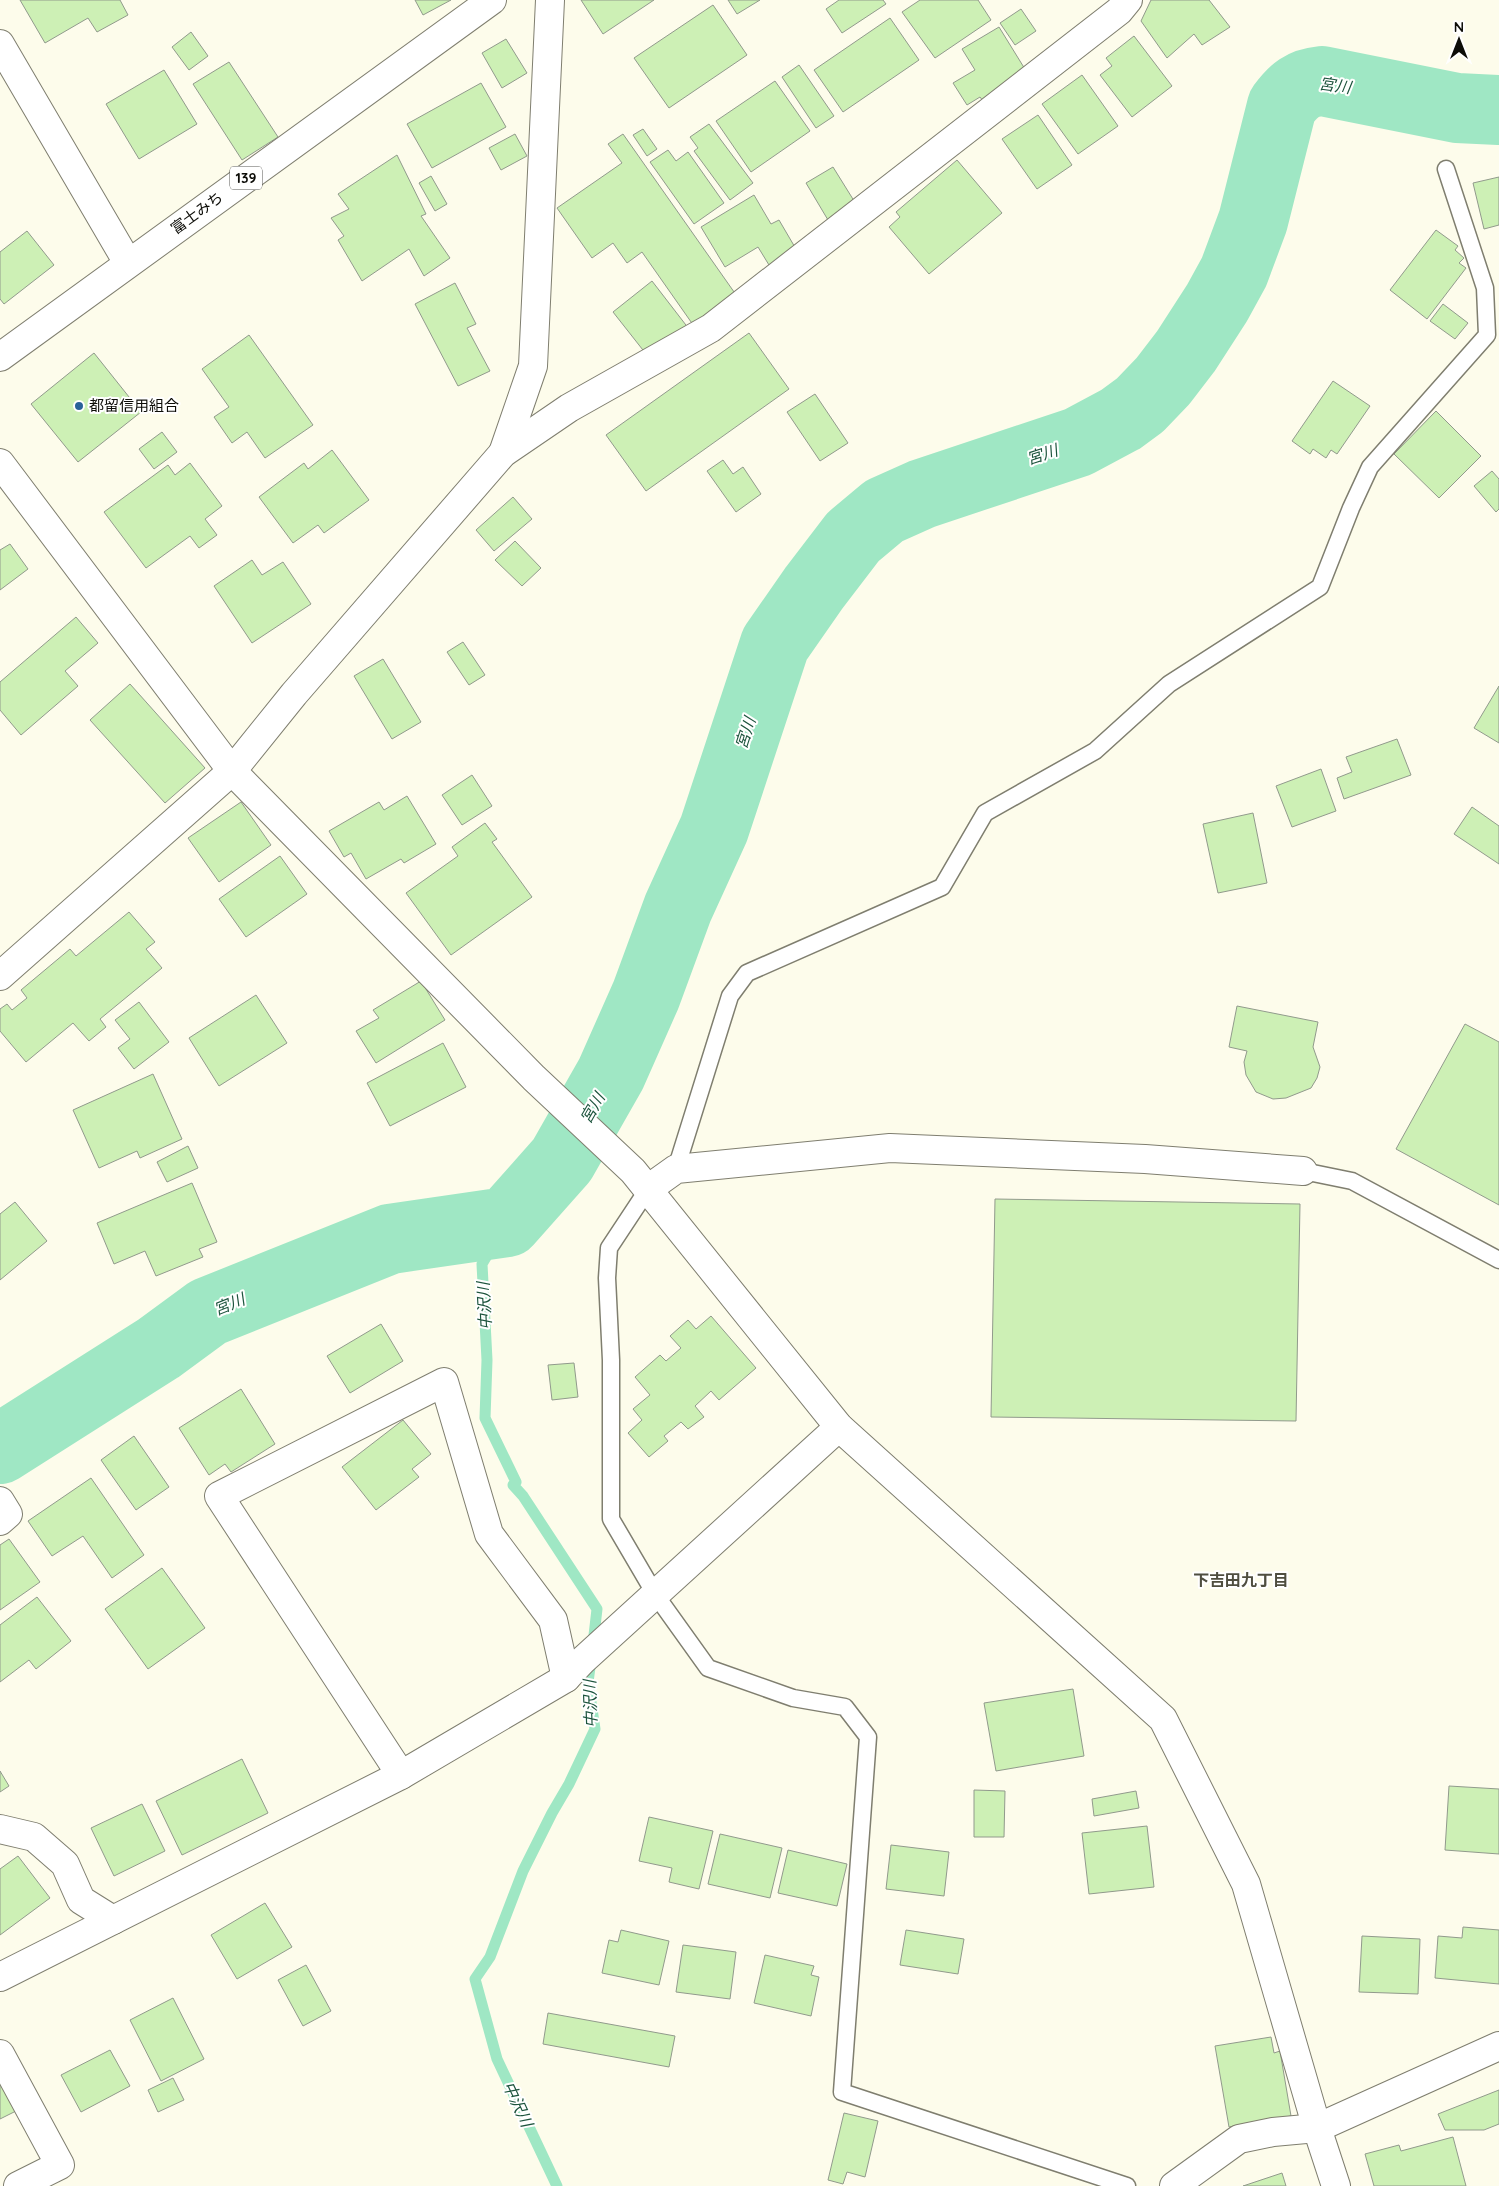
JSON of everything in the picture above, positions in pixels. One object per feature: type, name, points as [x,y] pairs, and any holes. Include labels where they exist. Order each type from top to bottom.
[{"type":"main road","name":"富士みち","points":[[0,357],[492,0]]},
{"type":"main road","points":[[503,453],[533,366],[550,0]]},
{"type":"main road","points":[[0,976],[232,771],[294,694],[503,453],[570,408],[711,328],[975,125],[1119,11],[1128,0]]},
{"type":"main road","points":[[0,44],[128,263]]},
{"type":"main road","points":[[0,463],[232,771],[534,1078],[641,1180],[839,1428],[1163,1719],[1246,1884],[1317,2128],[1336,2186]]},
{"type":"main road","points":[[641,1180],[676,1169],[890,1148],[1145,1159],[1303,1172]]},
{"type":"main road","points":[[401,1775],[219,1496],[444,1382],[489,1534],[553,1620],[574,1670]]},
{"type":"main road","points":[[0,1976],[401,1775],[574,1670],[646,1602],[839,1428]]},
{"type":"main road","points":[[0,1501],[8,1514],[0,1521]]},
{"type":"main road","points":[[0,1829],[34,1836],[64,1864],[81,1900],[113,1920]]},
{"type":"main road","points":[[1174,2186],[1238,2139],[1273,2132],[1317,2128],[1499,2046]]},
{"type":"main road","points":[[0,2054],[60,2165],[18,2186]]},
{"type":"lane","points":[[676,1169],[730,996],[747,973],[942,886],[985,813],[1096,751],[1169,684],[1320,588],[1350,508],[1370,466],[1487,335],[1485,288],[1446,169]]},
{"type":"lane","points":[[1303,1172],[1352,1181],[1499,1260]]},
{"type":"lane","points":[[641,1180],[609,1248],[607,1278],[611,1360],[611,1520],[646,1602],[708,1668],[793,1698],[844,1707],[868,1737],[842,2092],[1127,2186]]},
{"type":"building","points":[[20,0],[120,0],[128,15],[97,32],[88,18],[45,43]]},
{"type":"building","points":[[415,0],[451,0],[423,15]]},
{"type":"building","points":[[581,0],[654,0],[603,34]]},
{"type":"building","points":[[728,0],[760,0],[737,14]]},
{"type":"building","points":[[839,0],[883,0],[886,4],[842,33],[826,9]]},
{"type":"building","points":[[920,0],[978,0],[991,20],[935,58],[902,12]]},
{"type":"building","points":[[1151,0],[1209,0],[1230,27],[1202,45],[1194,34],[1167,58],[1141,21]]},
{"type":"building","points":[[713,5],[747,55],[669,108],[634,58]]},
{"type":"building","points":[[1021,9],[1036,31],[1015,45],[1000,23]]},
{"type":"building","points":[[890,18],[919,60],[843,112],[814,70]]},
{"type":"building","points":[[999,27],[1028,74],[983,101],[980,97],[967,105],[953,83],[975,70],[962,49]]},
{"type":"building","points":[[191,32],[208,56],[189,70],[172,47]]},
{"type":"building","points":[[1134,36],[1172,86],[1132,117],[1100,75],[1112,66],[1106,58]]},
{"type":"building","points":[[506,39],[527,73],[502,88],[482,53]]},
{"type":"building","points":[[229,62],[278,137],[242,160],[193,84]]},
{"type":"building","points":[[799,65],[834,116],[816,128],[782,77]]},
{"type":"building","points":[[164,70],[197,124],[139,159],[106,104]]},
{"type":"building","points":[[1082,75],[1118,126],[1078,154],[1042,104]]},
{"type":"building","points":[[775,81],[810,131],[751,172],[716,121]]},
{"type":"building","points":[[481,83],[506,127],[432,168],[407,124]]},
{"type":"building","points":[[1038,115],[1072,165],[1037,189],[1002,139]]},
{"type":"building","points":[[709,124],[753,183],[730,200],[694,151],[698,148],[690,137]]},
{"type":"building","points":[[643,129],[657,149],[647,156],[633,135]]},
{"type":"building","points":[[515,134],[527,156],[501,170],[489,148]]},
{"type":"building","points":[[623,134],[739,299],[696,329],[642,252],[627,263],[613,243],[592,258],[557,208],[622,163],[608,144]]},
{"type":"building","points":[[668,150],[676,161],[688,152],[724,203],[694,224],[650,162]]},
{"type":"building","points":[[397,155],[426,214],[421,216],[450,258],[424,276],[409,249],[362,281],[338,240],[344,236],[331,218],[349,209],[338,194]]},
{"type":"building","points":[[957,160],[1002,213],[929,274],[889,227],[900,217],[896,212]]},
{"type":"building","points":[[833,167],[856,204],[828,220],[806,183]]},
{"type":"building","points":[[431,176],[447,204],[435,211],[419,183]]},
{"type":"building","points":[[1499,177],[1499,225],[1484,229],[1473,183]]},
{"type":"building","points":[[754,195],[771,224],[779,220],[796,249],[769,265],[758,247],[725,267],[701,227]]},
{"type":"building","points":[[1436,230],[1458,246],[1455,250],[1464,258],[1459,263],[1466,268],[1427,319],[1390,290]]},
{"type":"building","points":[[27,231],[54,265],[4,304],[0,299],[0,252]]},
{"type":"building","points":[[652,281],[689,329],[650,359],[613,312]]},
{"type":"building","points":[[455,283],[476,324],[467,328],[490,371],[458,386],[415,304]]},
{"type":"building","points":[[1443,304],[1468,323],[1455,339],[1430,321]]},
{"type":"building","points":[[749,333],[789,389],[646,491],[606,435]]},
{"type":"building","points":[[249,335],[313,425],[265,458],[247,432],[232,443],[214,417],[229,407],[202,369]]},
{"type":"building","points":[[94,353],[141,412],[78,462],[31,404]]},
{"type":"building","points":[[1333,381],[1370,406],[1337,454],[1331,450],[1326,458],[1313,449],[1310,454],[1292,441]]},
{"type":"building","points":[[815,394],[848,443],[820,461],[787,412]]},
{"type":"building","points":[[1436,411],[1481,456],[1439,498],[1394,454]]},
{"type":"building","points":[[162,432],[177,452],[154,469],[139,449]]},
{"type":"building","points":[[332,450],[369,500],[324,533],[318,525],[293,543],[259,497],[304,463],[308,469]]},
{"type":"building","points":[[723,460],[733,474],[743,467],[761,494],[736,512],[707,471]]},
{"type":"building","points":[[190,463],[222,506],[205,519],[217,535],[199,548],[190,536],[146,568],[104,512],[168,465],[175,475]]},
{"type":"building","points":[[1492,471],[1499,479],[1499,509],[1496,512],[1474,486]]},
{"type":"building","points":[[513,497],[532,519],[494,551],[476,530]]},
{"type":"building","points":[[515,541],[541,568],[522,586],[495,560]]},
{"type":"building","points":[[10,544],[28,569],[0,590],[0,550]]},
{"type":"building","points":[[252,560],[262,575],[283,562],[311,604],[252,643],[214,586]]},
{"type":"building","points":[[76,617],[98,643],[65,671],[78,686],[21,735],[0,710],[0,682]]},
{"type":"building","points":[[463,642],[485,675],[469,685],[447,652]]},
{"type":"building","points":[[383,659],[421,722],[392,739],[354,676]]},
{"type":"building","points":[[130,684],[205,768],[165,803],[90,720]]},
{"type":"building","points":[[1499,686],[1499,743],[1474,728]]},
{"type":"building","points":[[1397,739],[1411,775],[1344,799],[1337,778],[1352,772],[1346,757]]},
{"type":"building","points":[[1321,769],[1336,811],[1292,827],[1276,786]]},
{"type":"building","points":[[472,775],[492,806],[462,825],[442,795]]},
{"type":"building","points":[[407,796],[436,844],[404,863],[401,859],[366,879],[351,853],[344,857],[329,831],[379,802],[384,810]]},
{"type":"building","points":[[241,802],[271,845],[219,882],[188,838]]},
{"type":"building","points":[[1472,807],[1499,826],[1499,864],[1454,834]]},
{"type":"building","points":[[1253,813],[1267,883],[1218,893],[1203,824]]},
{"type":"building","points":[[485,823],[497,839],[492,842],[532,897],[451,955],[406,893],[458,856],[452,847]]},
{"type":"building","points":[[280,856],[307,894],[246,937],[219,899]]},
{"type":"building","points":[[129,912],[155,942],[146,949],[162,968],[100,1019],[106,1027],[89,1041],[73,1023],[26,1062],[0,1031],[0,1009],[7,1004],[12,1010],[27,998],[21,990],[70,949],[76,956]]},
{"type":"building","points":[[421,981],[445,1020],[376,1063],[356,1031],[379,1018],[373,1010]]},
{"type":"building","points":[[256,995],[287,1043],[219,1086],[189,1038]]},
{"type":"building","points":[[139,1002],[169,1042],[134,1069],[118,1048],[130,1039],[115,1020]]},
{"type":"building","points":[[1237,1006],[1318,1022],[1313,1047],[1320,1067],[1317,1078],[1311,1088],[1286,1098],[1273,1099],[1256,1092],[1246,1075],[1244,1062],[1247,1051],[1229,1047]]},
{"type":"building","points":[[1465,1024],[1499,1042],[1499,1205],[1396,1149]]},
{"type":"building","points":[[443,1043],[466,1087],[390,1126],[367,1083]]},
{"type":"building","points":[[153,1074],[182,1139],[140,1158],[137,1151],[99,1168],[73,1110]]},
{"type":"building","points":[[188,1146],[198,1168],[167,1182],[157,1162]]},
{"type":"building","points":[[192,1183],[217,1242],[199,1249],[203,1257],[156,1276],[145,1251],[114,1264],[97,1223]]},
{"type":"building","points":[[995,1199],[1300,1204],[1296,1421],[991,1417]]},
{"type":"building","points":[[15,1202],[47,1241],[0,1280],[0,1214]]},
{"type":"building","points":[[711,1316],[756,1368],[719,1400],[711,1391],[695,1406],[704,1417],[688,1429],[681,1422],[664,1436],[668,1441],[649,1457],[628,1433],[642,1420],[633,1409],[650,1395],[635,1377],[660,1355],[666,1361],[681,1348],[670,1336],[688,1320],[696,1329]]},
{"type":"building","points":[[381,1324],[403,1361],[350,1393],[327,1356]]},
{"type":"building","points":[[574,1363],[578,1397],[552,1400],[548,1365]]},
{"type":"building","points":[[241,1389],[275,1444],[231,1472],[225,1464],[209,1475],[179,1428]]},
{"type":"building","points":[[403,1420],[431,1454],[412,1469],[419,1477],[376,1510],[342,1467]]},
{"type":"building","points":[[134,1436],[169,1487],[136,1510],[101,1460]]},
{"type":"building","points":[[91,1478],[144,1555],[112,1578],[83,1536],[52,1556],[28,1521]]},
{"type":"building","points":[[9,1539],[40,1582],[0,1610],[0,1545]]},
{"type":"building","points":[[162,1568],[205,1628],[148,1669],[105,1609]]},
{"type":"building","points":[[37,1597],[71,1641],[36,1669],[29,1660],[0,1682],[0,1625]]},
{"type":"building","points":[[1073,1689],[1084,1756],[996,1771],[984,1703]]},
{"type":"building","points":[[242,1759],[268,1813],[182,1855],[156,1801]]},
{"type":"building","points":[[0,1771],[9,1786],[0,1792]]},
{"type":"building","points":[[1449,1786],[1499,1789],[1499,1854],[1445,1850]]},
{"type":"building","points":[[974,1790],[1005,1791],[1004,1837],[974,1837]]},
{"type":"building","points":[[1136,1791],[1139,1808],[1094,1816],[1092,1799]]},
{"type":"building","points":[[142,1804],[165,1851],[114,1876],[91,1828]]},
{"type":"building","points":[[649,1817],[713,1831],[699,1889],[669,1882],[672,1868],[639,1861]]},
{"type":"building","points":[[1147,1826],[1154,1887],[1089,1894],[1082,1833]]},
{"type":"building","points":[[720,1834],[782,1848],[770,1898],[708,1884]]},
{"type":"building","points":[[891,1845],[949,1852],[944,1896],[886,1889]]},
{"type":"building","points":[[788,1850],[847,1864],[837,1906],[778,1893]]},
{"type":"building","points":[[18,1856],[50,1898],[0,1935],[0,1869]]},
{"type":"building","points":[[265,1903],[292,1947],[237,1979],[211,1935]]},
{"type":"building","points":[[1463,1927],[1499,1930],[1499,1984],[1435,1978],[1438,1936],[1462,1938]]},
{"type":"building","points":[[621,1930],[669,1941],[659,1985],[602,1973],[609,1940],[618,1942]]},
{"type":"building","points":[[906,1930],[964,1939],[958,1974],[900,1965]]},
{"type":"building","points":[[1362,1936],[1420,1939],[1418,1994],[1359,1992]]},
{"type":"building","points":[[683,1945],[736,1952],[730,1999],[676,1992]]},
{"type":"building","points":[[765,1955],[814,1966],[811,1975],[819,1977],[811,2016],[754,2003]]},
{"type":"building","points":[[306,1965],[331,2011],[303,2026],[278,1980]]},
{"type":"building","points":[[173,1998],[204,2059],[161,2081],[130,2020]]},
{"type":"building","points":[[548,2013],[675,2036],[669,2067],[543,2044]]},
{"type":"building","points":[[1271,2037],[1274,2053],[1280,2051],[1291,2116],[1229,2127],[1215,2046]]},
{"type":"building","points":[[110,2050],[130,2086],[81,2112],[61,2075]]},
{"type":"building","points":[[173,2078],[184,2100],[158,2112],[148,2090]]},
{"type":"building","points":[[0,2079],[16,2111],[0,2119]]},
{"type":"building","points":[[1499,2090],[1499,2124],[1484,2130],[1445,2130],[1438,2114]]},
{"type":"building","points":[[844,2113],[878,2121],[865,2177],[847,2172],[843,2184],[828,2180]]},
{"type":"building","points":[[1453,2137],[1466,2186],[1374,2186],[1365,2154],[1399,2145],[1401,2151]]},
{"type":"building","points":[[1282,2173],[1286,2186],[1243,2186]]},
{"type":"waterway","name":"宮川","points":[[0,1449],[159,1348],[208,1312],[390,1239],[507,1222],[562,1160],[611,1074],[646,995],[678,908],[714,829],[775,644],[853,537],[884,511],[922,494],[1078,442],[1121,419],[1140,405],[1163,381],[1186,351],[1217,303],[1234,272],[1253,221],[1282,106],[1299,88],[1322,81],[1457,108],[1499,110]]},
{"type":"waterway","name":"中沢川","points":[[507,1222],[482,1264],[487,1360],[485,1418],[516,1482],[513,1485],[523,1496],[597,1609],[593,1644]]},
{"type":"waterway","name":"中沢川","points":[[557,2186],[497,2059],[475,1979],[490,1957],[523,1871],[569,1784],[595,1729],[588,1682],[591,1660]]},
{"type":"place","name":"都留信用組合","points":[[79,406]]},
{"type":"district","name":"下吉田九丁目","points":[[1241,1580]]}]
